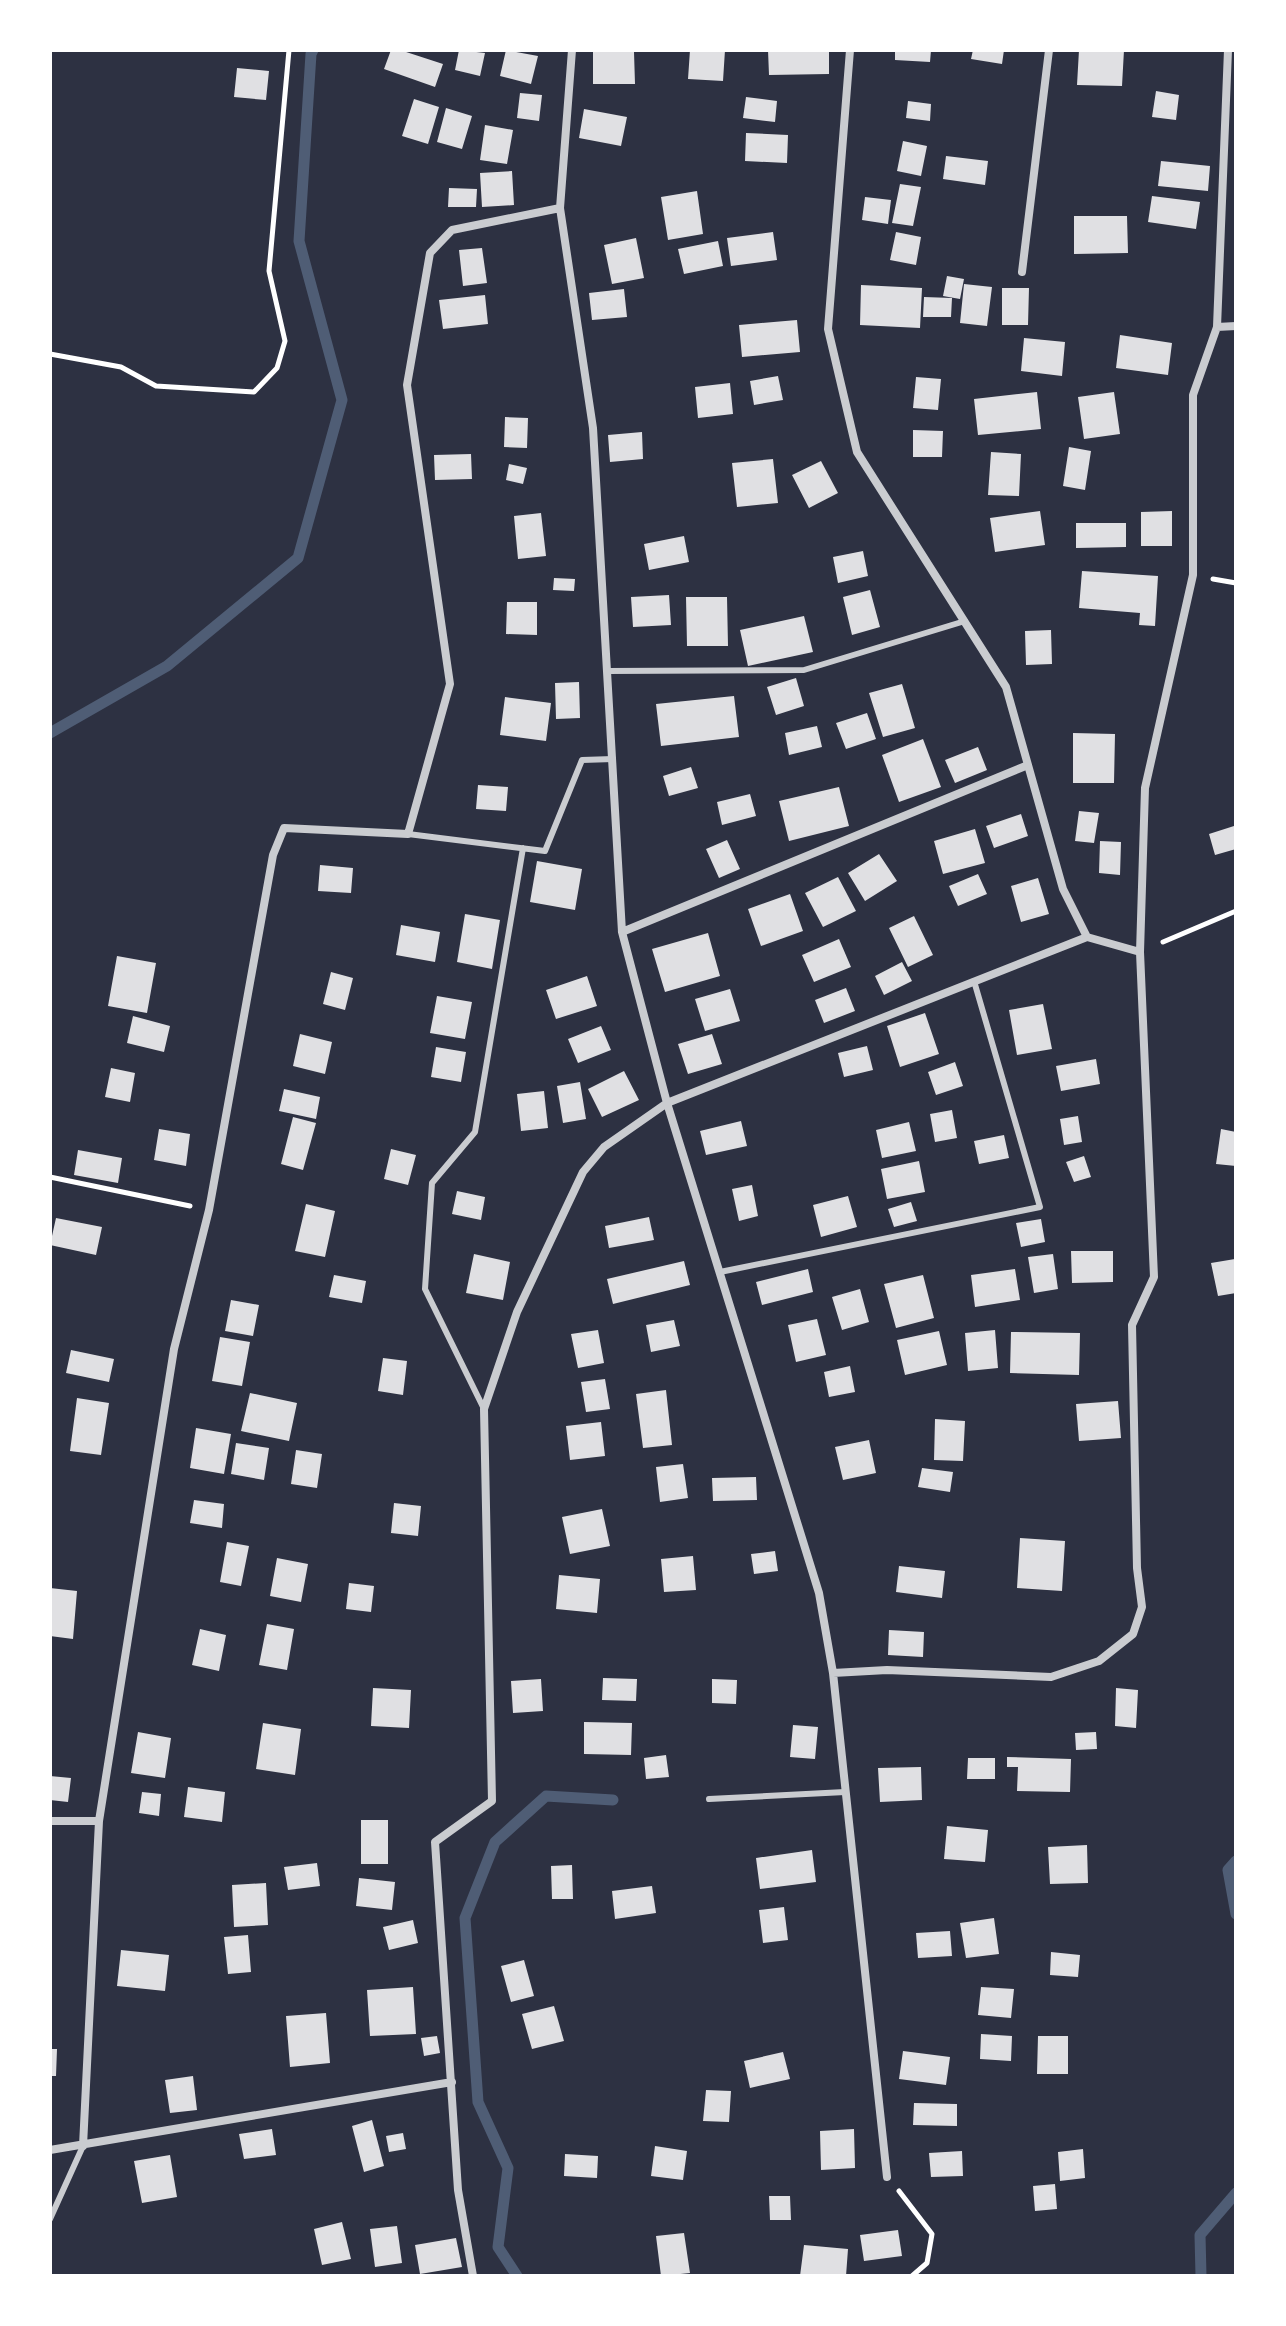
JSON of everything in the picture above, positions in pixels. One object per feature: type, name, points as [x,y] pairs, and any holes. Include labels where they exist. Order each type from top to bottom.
[{"type":"street","points":[[572,50],[560,208],[593,428],[622,932],[667,1103],[819,1593],[833,1673],[887,2177]]},
{"type":"street","points":[[850,50],[828,329],[857,452],[1006,687],[1063,889],[1087,937]]},
{"type":"street","points":[[1022,272],[1049,50]]},
{"type":"street","points":[[833,1673],[887,1670],[1051,1677],[1099,1661],[1133,1634],[1142,1607],[1137,1568],[1132,1325],[1154,1277],[1140,952],[1145,788],[1193,575],[1193,395],[1217,327],[1228,50]]},
{"type":"street","points":[[83,2146],[99,1821],[174,1349],[209,1210],[273,855],[284,828],[408,834],[450,684],[407,385],[430,253],[452,230],[560,208]]},
{"type":"street","points":[[1217,327],[1236,326]]},
{"type":"street","points":[[622,932],[1028,765]]},
{"type":"street","points":[[473,2276],[458,2190],[435,1842],[492,1801],[484,1409],[517,1312],[583,1172],[604,1147],[667,1103],[974,981],[1087,937],[1140,952]]},
{"type":"street","points":[[50,1821],[99,1821]]},
{"type":"street","points":[[50,2150],[452,2082]]},
{"type":"lane","points":[[607,671],[804,670],[965,621]]},
{"type":"lane","points":[[408,834],[545,851],[582,760],[613,759]]},
{"type":"lane","points":[[484,1409],[425,1289],[432,1183],[475,1132],[523,848]]},
{"type":"lane","points":[[720,1272],[1040,1207],[974,981]]},
{"type":"lane","points":[[709,1799],[845,1792]]},
{"type":"lane","points":[[50,2219],[83,2146]]},
{"type":"path","points":[[50,354],[121,367],[156,386],[254,392],[277,368],[285,341],[269,271],[289,50]]},
{"type":"path","points":[[1140,952],[1236,911]]},
{"type":"path","points":[[50,1177],[209,1210]]},
{"type":"path","points":[[887,2177],[932,2234],[927,2263],[912,2276]]},
{"type":"building","points":[[391,50],[443,64],[435,87],[384,69]]},
{"type":"building","points":[[459,50],[485,53],[480,76],[455,70]]},
{"type":"building","points":[[506,50],[538,56],[531,84],[500,76]]},
{"type":"building","points":[[690,50],[725,50],[723,81],[688,79]]},
{"type":"building","points":[[768,50],[829,50],[829,74],[769,75]]},
{"type":"building","points":[[895,50],[931,50],[930,62],[895,60]]},
{"type":"building","points":[[973,50],[1004,50],[1002,64],[971,59]]},
{"type":"building","points":[[1079,50],[1124,50],[1122,86],[1077,85]]},
{"type":"building","points":[[593,52],[634,52],[635,84],[593,84]]},
{"type":"building","points":[[237,68],[269,71],[266,100],[234,97]]},
{"type":"building","points":[[1156,91],[1179,95],[1176,120],[1152,117]]},
{"type":"building","points":[[520,93],[542,95],[539,121],[517,118]]},
{"type":"building","points":[[746,97],[777,101],[775,122],[743,118]]},
{"type":"building","points":[[414,99],[439,107],[428,144],[402,136]]},
{"type":"building","points":[[908,101],[931,104],[930,121],[906,118]]},
{"type":"building","points":[[446,108],[472,116],[462,149],[437,142]]},
{"type":"building","points":[[584,109],[627,117],[621,146],[579,138]]},
{"type":"building","points":[[485,125],[513,130],[507,164],[480,160]]},
{"type":"building","points":[[746,133],[788,135],[787,163],[745,161]]},
{"type":"building","points":[[903,141],[927,146],[921,176],[897,171]]},
{"type":"building","points":[[946,156],[988,161],[985,185],[943,179]]},
{"type":"building","points":[[1161,161],[1210,166],[1208,191],[1158,186]]},
{"type":"building","points":[[512,171],[514,205],[482,207],[480,173]]},
{"type":"building","points":[[900,184],[921,187],[913,226],[892,223]]},
{"type":"building","points":[[449,188],[477,189],[476,207],[448,207]]},
{"type":"building","points":[[697,191],[703,234],[668,240],[661,197]]},
{"type":"building","points":[[1152,196],[1200,202],[1196,229],[1148,222]]},
{"type":"building","points":[[865,197],[891,200],[888,224],[862,220]]},
{"type":"building","points":[[1074,216],[1127,216],[1128,253],[1074,254]]},
{"type":"building","points":[[773,232],[777,260],[731,266],[727,238]]},
{"type":"building","points":[[896,232],[921,237],[916,265],[890,260]]},
{"type":"building","points":[[636,238],[644,278],[612,284],[604,245]]},
{"type":"building","points":[[718,241],[723,266],[684,274],[678,249]]},
{"type":"building","points":[[482,248],[487,283],[463,286],[459,250]]},
{"type":"building","points":[[947,276],[964,279],[960,299],[943,296]]},
{"type":"building","points":[[964,284],[992,287],[987,326],[960,323]]},
{"type":"building","points":[[861,285],[922,288],[920,328],[860,325]]},
{"type":"building","points":[[1002,288],[1029,288],[1028,325],[1002,325]]},
{"type":"building","points":[[624,289],[627,317],[592,320],[589,293]]},
{"type":"building","points":[[485,295],[488,324],[443,329],[439,300]]},
{"type":"building","points":[[924,297],[952,298],[951,317],[923,317]]},
{"type":"building","points":[[797,320],[800,352],[742,357],[739,325]]},
{"type":"building","points":[[1120,335],[1172,343],[1168,375],[1116,368]]},
{"type":"building","points":[[1024,338],[1065,342],[1062,376],[1021,371]]},
{"type":"building","points":[[778,376],[783,400],[754,405],[750,381]]},
{"type":"building","points":[[916,377],[941,379],[938,410],[913,408]]},
{"type":"building","points":[[730,383],[733,414],[698,418],[695,387]]},
{"type":"building","points":[[1037,392],[1041,429],[978,435],[974,399]]},
{"type":"building","points":[[1114,392],[1120,434],[1084,439],[1078,397]]},
{"type":"building","points":[[505,417],[528,418],[527,448],[504,447]]},
{"type":"building","points":[[913,430],[943,431],[942,457],[913,457]]},
{"type":"building","points":[[642,432],[643,459],[610,462],[608,435]]},
{"type":"building","points":[[1069,447],[1091,451],[1085,490],[1063,486]]},
{"type":"building","points":[[991,452],[1021,454],[1019,496],[988,495]]},
{"type":"building","points":[[471,454],[472,479],[435,480],[434,455]]},
{"type":"building","points":[[773,459],[778,503],[737,507],[732,463]]},
{"type":"building","points":[[821,461],[838,493],[809,508],[792,475]]},
{"type":"building","points":[[509,464],[527,468],[523,484],[506,480]]},
{"type":"building","points":[[1040,511],[1045,545],[995,552],[990,518]]},
{"type":"building","points":[[1172,511],[1172,546],[1141,546],[1141,512]]},
{"type":"building","points":[[541,513],[546,556],[518,559],[514,516]]},
{"type":"building","points":[[1076,523],[1126,523],[1126,547],[1076,548]]},
{"type":"building","points":[[684,536],[689,562],[649,570],[644,544]]},
{"type":"building","points":[[863,551],[868,576],[838,583],[833,557]]},
{"type":"building","points":[[1082,571],[1158,576],[1155,626],[1139,625],[1140,613],[1079,608]]},
{"type":"building","points":[[554,578],[575,579],[574,591],[553,590]]},
{"type":"building","points":[[870,590],[880,627],[852,635],[843,597]]},
{"type":"building","points":[[669,595],[671,625],[633,627],[631,597]]},
{"type":"building","points":[[686,597],[727,597],[728,646],[687,646]]},
{"type":"building","points":[[507,602],[537,602],[537,635],[506,634]]},
{"type":"building","points":[[804,616],[813,652],[748,666],[740,630]]},
{"type":"building","points":[[1051,630],[1052,664],[1026,665],[1025,631]]},
{"type":"building","points":[[796,678],[804,706],[776,715],[767,687]]},
{"type":"building","points":[[579,682],[580,718],[556,719],[555,683]]},
{"type":"building","points":[[902,684],[915,728],[883,737],[869,693]]},
{"type":"building","points":[[734,696],[739,737],[661,746],[656,704]]},
{"type":"building","points":[[505,697],[551,703],[546,741],[500,735]]},
{"type":"building","points":[[867,713],[876,739],[846,749],[836,723]]},
{"type":"building","points":[[817,726],[822,747],[789,755],[785,733]]},
{"type":"building","points":[[1073,733],[1115,734],[1114,783],[1073,783]]},
{"type":"building","points":[[923,739],[941,787],[899,802],[882,755]]},
{"type":"building","points":[[978,747],[987,770],[955,783],[945,760]]},
{"type":"building","points":[[691,767],[698,788],[669,796],[663,776]]},
{"type":"building","points":[[478,785],[508,787],[506,811],[476,809]]},
{"type":"building","points":[[839,787],[849,826],[789,841],[779,801]]},
{"type":"building","points":[[750,794],[756,816],[722,825],[717,802]]},
{"type":"building","points":[[1079,811],[1099,813],[1094,843],[1075,841]]},
{"type":"building","points":[[1021,814],[1028,836],[994,848],[986,826]]},
{"type":"building","points":[[1234,826],[1236,849],[1215,855],[1209,834]]},
{"type":"building","points":[[975,829],[985,863],[943,874],[934,841]]},
{"type":"building","points":[[727,840],[740,869],[719,878],[706,849]]},
{"type":"building","points":[[1100,841],[1121,842],[1120,875],[1099,873]]},
{"type":"building","points":[[879,854],[897,881],[865,901],[848,873]]},
{"type":"building","points":[[537,861],[582,869],[575,910],[530,902]]},
{"type":"building","points":[[320,865],[353,868],[351,893],[318,891]]},
{"type":"building","points":[[978,874],[987,894],[958,906],[949,886]]},
{"type":"building","points":[[838,877],[856,911],[823,927],[805,893]]},
{"type":"building","points":[[1038,878],[1049,914],[1021,922],[1011,886]]},
{"type":"building","points":[[790,894],[803,931],[761,946],[748,909]]},
{"type":"building","points":[[465,914],[500,920],[492,969],[457,962]]},
{"type":"building","points":[[914,916],[933,955],[908,967],[889,928]]},
{"type":"building","points":[[401,925],[440,932],[435,962],[396,955]]},
{"type":"building","points":[[708,933],[720,976],[665,992],[652,949]]},
{"type":"building","points":[[839,939],[851,967],[814,982],[802,955]]},
{"type":"building","points":[[117,956],[156,963],[147,1013],[108,1006]]},
{"type":"building","points":[[902,962],[912,981],[884,995],[875,976]]},
{"type":"building","points":[[331,972],[353,978],[345,1010],[323,1004]]},
{"type":"building","points":[[587,976],[597,1006],[556,1019],[546,990]]},
{"type":"building","points":[[846,988],[855,1011],[824,1023],[815,1000]]},
{"type":"building","points":[[730,989],[740,1021],[705,1031],[695,999]]},
{"type":"building","points":[[437,996],[472,1002],[465,1039],[430,1033]]},
{"type":"building","points":[[1043,1004],[1052,1049],[1017,1055],[1009,1010]]},
{"type":"building","points":[[925,1013],[939,1054],[900,1067],[887,1026]]},
{"type":"building","points":[[133,1016],[170,1026],[164,1052],[127,1043]]},
{"type":"building","points":[[601,1026],[611,1050],[578,1063],[568,1039]]},
{"type":"building","points":[[300,1034],[332,1042],[325,1074],[293,1066]]},
{"type":"building","points":[[712,1034],[722,1064],[688,1074],[678,1044]]},
{"type":"building","points":[[867,1046],[873,1070],[844,1077],[838,1053]]},
{"type":"building","points":[[436,1047],[466,1052],[461,1082],[431,1077]]},
{"type":"building","points":[[1096,1059],[1100,1084],[1061,1091],[1056,1066]]},
{"type":"building","points":[[955,1062],[963,1086],[936,1095],[928,1072]]},
{"type":"building","points":[[111,1068],[135,1073],[130,1102],[105,1097]]},
{"type":"building","points":[[624,1071],[639,1100],[602,1117],[588,1089]]},
{"type":"building","points":[[580,1082],[586,1119],[563,1123],[557,1086]]},
{"type":"building","points":[[284,1089],[320,1097],[316,1119],[279,1111]]},
{"type":"building","points":[[544,1091],[548,1128],[521,1131],[517,1094]]},
{"type":"building","points":[[952,1110],[957,1138],[935,1142],[930,1114]]},
{"type":"building","points":[[1078,1116],[1082,1142],[1064,1145],[1060,1119]]},
{"type":"building","points":[[293,1117],[316,1123],[303,1170],[281,1164]]},
{"type":"building","points":[[741,1121],[747,1146],[706,1155],[700,1131]]},
{"type":"building","points":[[909,1122],[916,1151],[882,1158],[876,1130]]},
{"type":"building","points":[[159,1129],[190,1134],[186,1166],[154,1160]]},
{"type":"building","points":[[1221,1129],[1236,1132],[1236,1166],[1216,1164]]},
{"type":"building","points":[[1004,1135],[1009,1158],[979,1164],[974,1141]]},
{"type":"building","points":[[391,1149],[416,1155],[408,1185],[384,1179]]},
{"type":"building","points":[[78,1150],[122,1158],[118,1183],[74,1175]]},
{"type":"building","points":[[1084,1156],[1091,1177],[1074,1182],[1066,1162]]},
{"type":"building","points":[[919,1161],[925,1192],[887,1199],[881,1169]]},
{"type":"building","points":[[752,1185],[758,1216],[739,1221],[732,1189]]},
{"type":"building","points":[[457,1191],[485,1197],[481,1220],[452,1214]]},
{"type":"building","points":[[848,1196],[857,1227],[821,1237],[813,1205]]},
{"type":"building","points":[[911,1202],[917,1221],[894,1227],[888,1209]]},
{"type":"building","points":[[306,1204],[335,1211],[325,1257],[295,1251]]},
{"type":"building","points":[[649,1217],[654,1240],[609,1248],[605,1226]]},
{"type":"building","points":[[56,1218],[102,1227],[96,1255],[50,1245]]},
{"type":"building","points":[[1041,1219],[1045,1242],[1021,1247],[1016,1223]]},
{"type":"building","points":[[1071,1251],[1113,1251],[1113,1282],[1072,1283]]},
{"type":"building","points":[[474,1254],[510,1262],[503,1300],[466,1293]]},
{"type":"building","points":[[1053,1254],[1058,1289],[1034,1293],[1028,1257]]},
{"type":"building","points":[[1235,1259],[1236,1293],[1218,1296],[1211,1263]]},
{"type":"building","points":[[684,1261],[690,1285],[613,1304],[607,1279]]},
{"type":"building","points":[[808,1269],[813,1292],[762,1305],[756,1282]]},
{"type":"building","points":[[1015,1269],[1020,1300],[975,1307],[971,1275]]},
{"type":"building","points":[[334,1275],[366,1281],[362,1303],[329,1297]]},
{"type":"building","points":[[923,1275],[934,1318],[896,1328],[884,1284]]},
{"type":"building","points":[[860,1289],[869,1322],[842,1330],[832,1297]]},
{"type":"building","points":[[231,1300],[259,1305],[253,1336],[225,1331]]},
{"type":"building","points":[[817,1319],[826,1355],[796,1362],[788,1325]]},
{"type":"building","points":[[674,1320],[680,1346],[651,1352],[646,1325]]},
{"type":"building","points":[[598,1330],[604,1363],[578,1368],[571,1334]]},
{"type":"building","points":[[995,1330],[998,1368],[968,1371],[965,1333]]},
{"type":"building","points":[[939,1331],[947,1365],[905,1375],[897,1340]]},
{"type":"building","points":[[1011,1332],[1080,1333],[1079,1375],[1010,1373]]},
{"type":"building","points":[[220,1337],[250,1342],[242,1386],[212,1381]]},
{"type":"building","points":[[71,1350],[114,1359],[109,1382],[66,1373]]},
{"type":"building","points":[[383,1358],[407,1361],[403,1395],[378,1391]]},
{"type":"building","points":[[850,1366],[855,1392],[829,1397],[824,1372]]},
{"type":"building","points":[[605,1379],[610,1409],[586,1412],[581,1382]]},
{"type":"building","points":[[666,1390],[672,1445],[643,1448],[636,1394]]},
{"type":"building","points":[[250,1393],[297,1403],[289,1441],[241,1431]]},
{"type":"building","points":[[77,1398],[109,1403],[101,1455],[70,1451]]},
{"type":"building","points":[[1118,1401],[1121,1438],[1079,1441],[1076,1404]]},
{"type":"building","points":[[935,1419],[965,1421],[963,1461],[934,1460]]},
{"type":"building","points":[[601,1422],[605,1456],[570,1460],[566,1426]]},
{"type":"building","points":[[196,1428],[231,1434],[224,1474],[190,1468]]},
{"type":"building","points":[[869,1440],[876,1473],[843,1480],[835,1447]]},
{"type":"building","points":[[236,1443],[269,1448],[264,1480],[231,1474]]},
{"type":"building","points":[[296,1450],[322,1454],[317,1488],[291,1484]]},
{"type":"building","points":[[683,1464],[688,1498],[660,1502],[656,1467]]},
{"type":"building","points":[[922,1468],[953,1472],[950,1492],[918,1487]]},
{"type":"building","points":[[756,1477],[757,1500],[713,1501],[712,1478]]},
{"type":"building","points":[[194,1500],[224,1504],[222,1528],[190,1523]]},
{"type":"building","points":[[394,1503],[421,1506],[418,1536],[391,1533]]},
{"type":"building","points":[[602,1509],[610,1546],[570,1554],[562,1517]]},
{"type":"building","points":[[1020,1538],[1065,1541],[1062,1591],[1017,1588]]},
{"type":"building","points":[[227,1542],[249,1546],[241,1586],[220,1582]]},
{"type":"building","points":[[775,1551],[778,1571],[754,1574],[751,1554]]},
{"type":"building","points":[[693,1556],[696,1590],[664,1592],[661,1559]]},
{"type":"building","points":[[277,1558],[308,1564],[301,1602],[270,1596]]},
{"type":"building","points":[[899,1566],[945,1571],[942,1598],[896,1592]]},
{"type":"building","points":[[559,1575],[600,1579],[597,1613],[556,1609]]},
{"type":"building","points":[[349,1583],[374,1586],[371,1612],[346,1609]]},
{"type":"building","points":[[50,1588],[77,1591],[73,1639],[50,1636]]},
{"type":"building","points":[[267,1624],[294,1629],[287,1670],[259,1665]]},
{"type":"building","points":[[200,1629],[226,1635],[219,1671],[192,1665]]},
{"type":"building","points":[[889,1630],[924,1632],[923,1657],[888,1655]]},
{"type":"building","points":[[603,1678],[637,1679],[636,1701],[602,1700]]},
{"type":"building","points":[[541,1679],[543,1711],[513,1713],[511,1681]]},
{"type":"building","points":[[712,1679],[737,1680],[736,1704],[712,1703]]},
{"type":"building","points":[[373,1688],[411,1690],[409,1728],[371,1726]]},
{"type":"building","points":[[1116,1688],[1138,1690],[1136,1728],[1115,1726]]},
{"type":"building","points":[[584,1722],[632,1723],[631,1755],[584,1754]]},
{"type":"building","points":[[263,1723],[301,1729],[295,1775],[256,1769]]},
{"type":"building","points":[[793,1725],[818,1727],[815,1759],[790,1757]]},
{"type":"building","points":[[138,1732],[171,1738],[165,1778],[131,1773]]},
{"type":"building","points":[[1096,1732],[1097,1749],[1076,1750],[1075,1733]]},
{"type":"building","points":[[666,1755],[669,1777],[646,1779],[644,1758]]},
{"type":"building","points":[[1007,1757],[1071,1759],[1070,1792],[1017,1791],[1018,1767],[1007,1767]]},
{"type":"building","points":[[968,1758],[995,1758],[995,1779],[967,1779]]},
{"type":"building","points":[[921,1767],[922,1800],[880,1802],[878,1768]]},
{"type":"building","points":[[50,1776],[71,1778],[68,1802],[50,1800]]},
{"type":"building","points":[[188,1787],[225,1792],[222,1822],[184,1817]]},
{"type":"building","points":[[142,1792],[161,1794],[159,1816],[139,1813]]},
{"type":"building","points":[[361,1820],[388,1820],[388,1864],[361,1864]]},
{"type":"building","points":[[947,1826],[988,1830],[985,1862],[944,1859]]},
{"type":"building","points":[[1087,1845],[1088,1883],[1050,1884],[1048,1847]]},
{"type":"building","points":[[812,1850],[816,1882],[760,1889],[756,1858]]},
{"type":"building","points":[[317,1863],[320,1886],[288,1890],[284,1867]]},
{"type":"building","points":[[572,1865],[573,1899],[552,1899],[551,1866]]},
{"type":"building","points":[[359,1878],[395,1882],[392,1910],[356,1906]]},
{"type":"building","points":[[266,1883],[268,1925],[234,1927],[232,1885]]},
{"type":"building","points":[[652,1886],[656,1913],[615,1919],[612,1891]]},
{"type":"building","points":[[784,1907],[788,1940],[763,1943],[759,1910]]},
{"type":"building","points":[[994,1918],[999,1954],[966,1958],[960,1923]]},
{"type":"building","points":[[413,1920],[418,1943],[389,1950],[383,1927]]},
{"type":"building","points":[[950,1931],[952,1956],[918,1958],[916,1933]]},
{"type":"building","points":[[248,1935],[251,1972],[228,1974],[224,1937]]},
{"type":"building","points":[[121,1950],[169,1955],[165,1991],[117,1986]]},
{"type":"building","points":[[1051,1952],[1080,1955],[1078,1977],[1050,1975]]},
{"type":"building","points":[[524,1960],[534,1996],[511,2002],[501,1966]]},
{"type":"building","points":[[413,1987],[416,2034],[370,2036],[367,1990]]},
{"type":"building","points":[[981,1987],[1014,1989],[1011,2018],[978,2015]]},
{"type":"building","points":[[554,2006],[564,2041],[532,2049],[522,2014]]},
{"type":"building","points":[[326,2013],[330,2063],[290,2067],[286,2016]]},
{"type":"building","points":[[981,2034],[1012,2036],[1011,2061],[980,2059]]},
{"type":"building","points":[[437,2036],[440,2053],[424,2056],[421,2038]]},
{"type":"building","points":[[1038,2036],[1068,2036],[1068,2074],[1037,2074]]},
{"type":"building","points":[[50,2049],[57,2049],[56,2076],[50,2076]]},
{"type":"building","points":[[903,2051],[950,2057],[946,2085],[899,2079]]},
{"type":"building","points":[[783,2052],[790,2079],[750,2088],[744,2061]]},
{"type":"building","points":[[193,2076],[197,2110],[170,2113],[165,2080]]},
{"type":"building","points":[[706,2090],[731,2091],[729,2122],[703,2121]]},
{"type":"building","points":[[914,2103],[957,2104],[957,2126],[913,2125]]},
{"type":"building","points":[[372,2120],[384,2166],[364,2172],[352,2126]]},
{"type":"building","points":[[272,2129],[276,2155],[244,2159],[239,2134]]},
{"type":"building","points":[[854,2129],[855,2168],[821,2170],[820,2131]]},
{"type":"building","points":[[403,2133],[406,2149],[389,2152],[386,2136]]},
{"type":"building","points":[[655,2146],[687,2151],[683,2180],[651,2176]]},
{"type":"building","points":[[1083,2149],[1085,2178],[1060,2181],[1058,2152]]},
{"type":"building","points":[[962,2151],[963,2176],[931,2177],[929,2153]]},
{"type":"building","points":[[565,2154],[598,2156],[597,2178],[564,2176]]},
{"type":"building","points":[[170,2155],[177,2197],[142,2203],[134,2161]]},
{"type":"building","points":[[1055,2184],[1057,2209],[1035,2211],[1033,2186]]},
{"type":"building","points":[[769,2196],[790,2196],[791,2220],[770,2220]]},
{"type":"building","points":[[342,2222],[351,2259],[322,2265],[314,2229]]},
{"type":"building","points":[[397,2226],[402,2263],[375,2267],[370,2229]]},
{"type":"building","points":[[898,2230],[902,2256],[864,2261],[860,2235]]},
{"type":"building","points":[[684,2233],[690,2273],[661,2276],[656,2236]]},
{"type":"building","points":[[456,2238],[462,2267],[420,2274],[415,2245]]},
{"type":"building","points":[[804,2245],[848,2249],[846,2276],[800,2276]]},
{"type":"waterway","points":[[50,733],[167,666],[298,558],[342,400],[299,241],[313,50]]},
{"type":"waterway","points":[[517,2276],[498,2247],[508,2168],[478,2102],[465,1918],[495,1842],[546,1796],[613,1800]]},
{"type":"waterway","points":[[1236,1861],[1228,1870],[1236,1914]]},
{"type":"waterway","points":[[1201,2276],[1200,2235],[1236,2193]]}]
